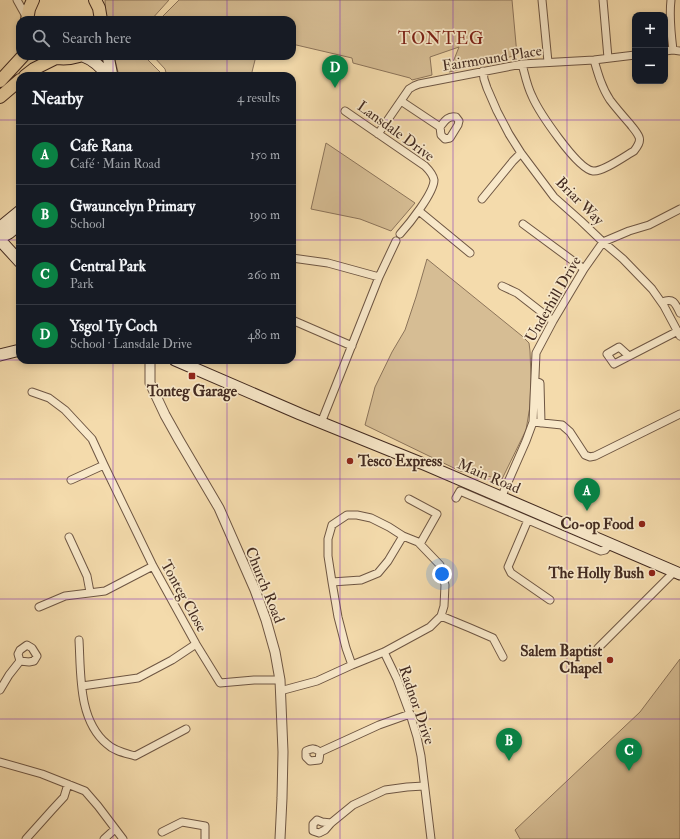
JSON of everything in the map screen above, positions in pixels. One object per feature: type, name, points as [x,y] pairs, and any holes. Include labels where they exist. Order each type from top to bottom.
[{"type":"main road","points":[[28,16],[33,0]]},
{"type":"main road","points":[[96,0],[100,16]]},
{"type":"main road","points":[[0,81],[19,60]]},
{"type":"main road","points":[[30,72],[48,60]]},
{"type":"main road","points":[[92,60],[102,67],[105,72]]},
{"type":"main road","points":[[109,60],[111,72]]},
{"type":"main road","points":[[0,97],[16,83]]},
{"type":"main road","points":[[0,235],[3,225],[16,214]]},
{"type":"main road","points":[[16,227],[0,239],[16,257]]},
{"type":"main road","points":[[0,355],[16,351]]},
{"type":"main road","name":"Main Road","points":[[184,364],[321,423],[426,465],[678,573]]},
{"type":"street","points":[[17,0],[25,16]]},
{"type":"street","points":[[542,0],[548,62]]},
{"type":"street","points":[[603,0],[608,58]]},
{"type":"street","points":[[671,0],[671,29],[676,51]]},
{"type":"street","name":"Fairmound Place","points":[[378,134],[409,89],[414,86],[522,64],[594,60],[632,55]]},
{"type":"street","points":[[522,64],[526,82],[532,96],[551,128],[576,159],[583,166],[594,171],[602,169],[634,150],[638,146],[639,142],[639,137],[635,131],[604,90],[597,73],[594,60]]},
{"type":"street","name":"Briar Way","points":[[483,71],[487,88],[497,111],[521,153],[554,197],[623,259],[652,289],[662,302],[679,334]]},
{"type":"street","points":[[400,101],[440,127]]},
{"type":"street","name":"Lansdale Drive","points":[[346,111],[425,166],[433,176],[434,181],[426,199],[400,234]]},
{"type":"street","points":[[482,199],[521,153]]},
{"type":"street","name":"Underhill Drive","points":[[501,498],[526,441],[532,422],[536,353],[584,269],[604,242],[629,231],[649,225],[680,209]]},
{"type":"street","points":[[418,211],[470,253]]},
{"type":"street","points":[[523,224],[584,269]]},
{"type":"street","points":[[321,423],[379,277],[396,241]]},
{"type":"street","points":[[296,259],[328,263],[379,277]]},
{"type":"street","points":[[502,286],[517,293],[553,321]]},
{"type":"street","points":[[662,302],[668,300],[673,302],[680,312]]},
{"type":"street","points":[[296,322],[352,346]]},
{"type":"street","points":[[629,356],[679,334]]},
{"type":"street","name":"Church Road","points":[[150,364],[150,383],[165,415],[219,508],[255,590],[266,620],[275,652],[280,680],[283,752],[280,839]]},
{"type":"street","points":[[535,381],[540,383],[541,423]]},
{"type":"street","name":"Tonteg Close","points":[[32,392],[49,398],[65,410],[92,438],[153,566],[196,644],[220,683],[254,680],[280,680]]},
{"type":"street","points":[[532,422],[562,425],[570,432],[585,455],[590,457],[596,456],[680,414]]},
{"type":"street","points":[[71,480],[104,465]]},
{"type":"street","points":[[456,498],[460,491],[601,552],[610,544]]},
{"type":"street","points":[[409,499],[437,514],[420,544]]},
{"type":"street","points":[[280,691],[317,681],[384,652],[430,627],[441,616],[444,606],[445,585],[440,565],[418,542],[403,536],[371,518],[357,515],[347,515],[332,525],[328,539],[328,556],[338,617],[352,665]]},
{"type":"street","points":[[528,520],[508,567],[511,573],[550,600]]},
{"type":"street","points":[[332,582],[361,580],[378,573],[388,561],[403,536]]},
{"type":"street","points":[[69,537],[87,576],[90,592]]},
{"type":"street","points":[[39,607],[65,596],[105,591],[153,566]]},
{"type":"street","points":[[598,648],[678,573]]},
{"type":"street","points":[[441,616],[493,638],[503,657]]},
{"type":"street","points":[[79,640],[82,686],[86,712],[98,736],[107,745],[118,751],[135,756],[186,729]]},
{"type":"street","points":[[82,686],[138,678],[172,660],[196,644]]},
{"type":"street","name":"Radnor Drive","points":[[384,652],[397,679],[410,714],[421,756],[431,839]]},
{"type":"street","points":[[0,690],[20,661]]},
{"type":"street","points":[[320,752],[379,725],[410,714]]},
{"type":"street","points":[[0,762],[42,774],[85,791],[123,839]]},
{"type":"street","points":[[26,839],[64,798],[68,784]]},
{"type":"street","points":[[331,823],[353,805],[385,790],[424,786]]},
{"type":"street","points":[[162,832],[182,822],[205,826],[205,839]]},
{"type":"street","points":[[104,839],[115,829]]},
{"type":"shaded area","points":[[105,0],[169,0],[155,16],[106,16]]},
{"type":"shaded area","points":[[179,0],[512,0],[517,55],[449,72],[459,47],[430,57],[432,75],[412,80],[410,78],[353,63],[352,58],[296,45],[296,16],[163,16]]},
{"type":"shaded area","points":[[115,60],[148,60],[160,72],[118,72]]},
{"type":"shaded area","points":[[157,60],[255,60],[252,72],[166,72]]},
{"type":"shaded area","points":[[326,143],[415,203],[391,231],[360,219],[311,209]]},
{"type":"shaded area","points":[[427,259],[529,343],[531,377],[530,406],[526,430],[502,479],[460,471],[365,425],[375,387],[392,352],[405,330]]},
{"type":"shaded area","points":[[680,659],[680,839],[520,839],[515,830],[640,712]]},
{"type":"place","name":"Ysgol Ty Coch","points":[[335,88]]},
{"type":"place","name":"Tonteg Garage","points":[[192,376]]},
{"type":"place","name":"Tesco Express","points":[[350,461]]},
{"type":"place","name":"Cafe Rana","points":[[587,511]]},
{"type":"place","name":"Co-op Food","points":[[642,524]]},
{"type":"place","name":"The Holly Bush","points":[[652,573]]},
{"type":"place","name":"Salem Baptist Chapel","points":[[610,660]]},
{"type":"place","name":"Gwauncelyn Primary","points":[[509,761]]},
{"type":"place","name":"Central Park","points":[[629,771]]},
{"type":"district","name":"TONTEG","points":[[441,38]]}]
